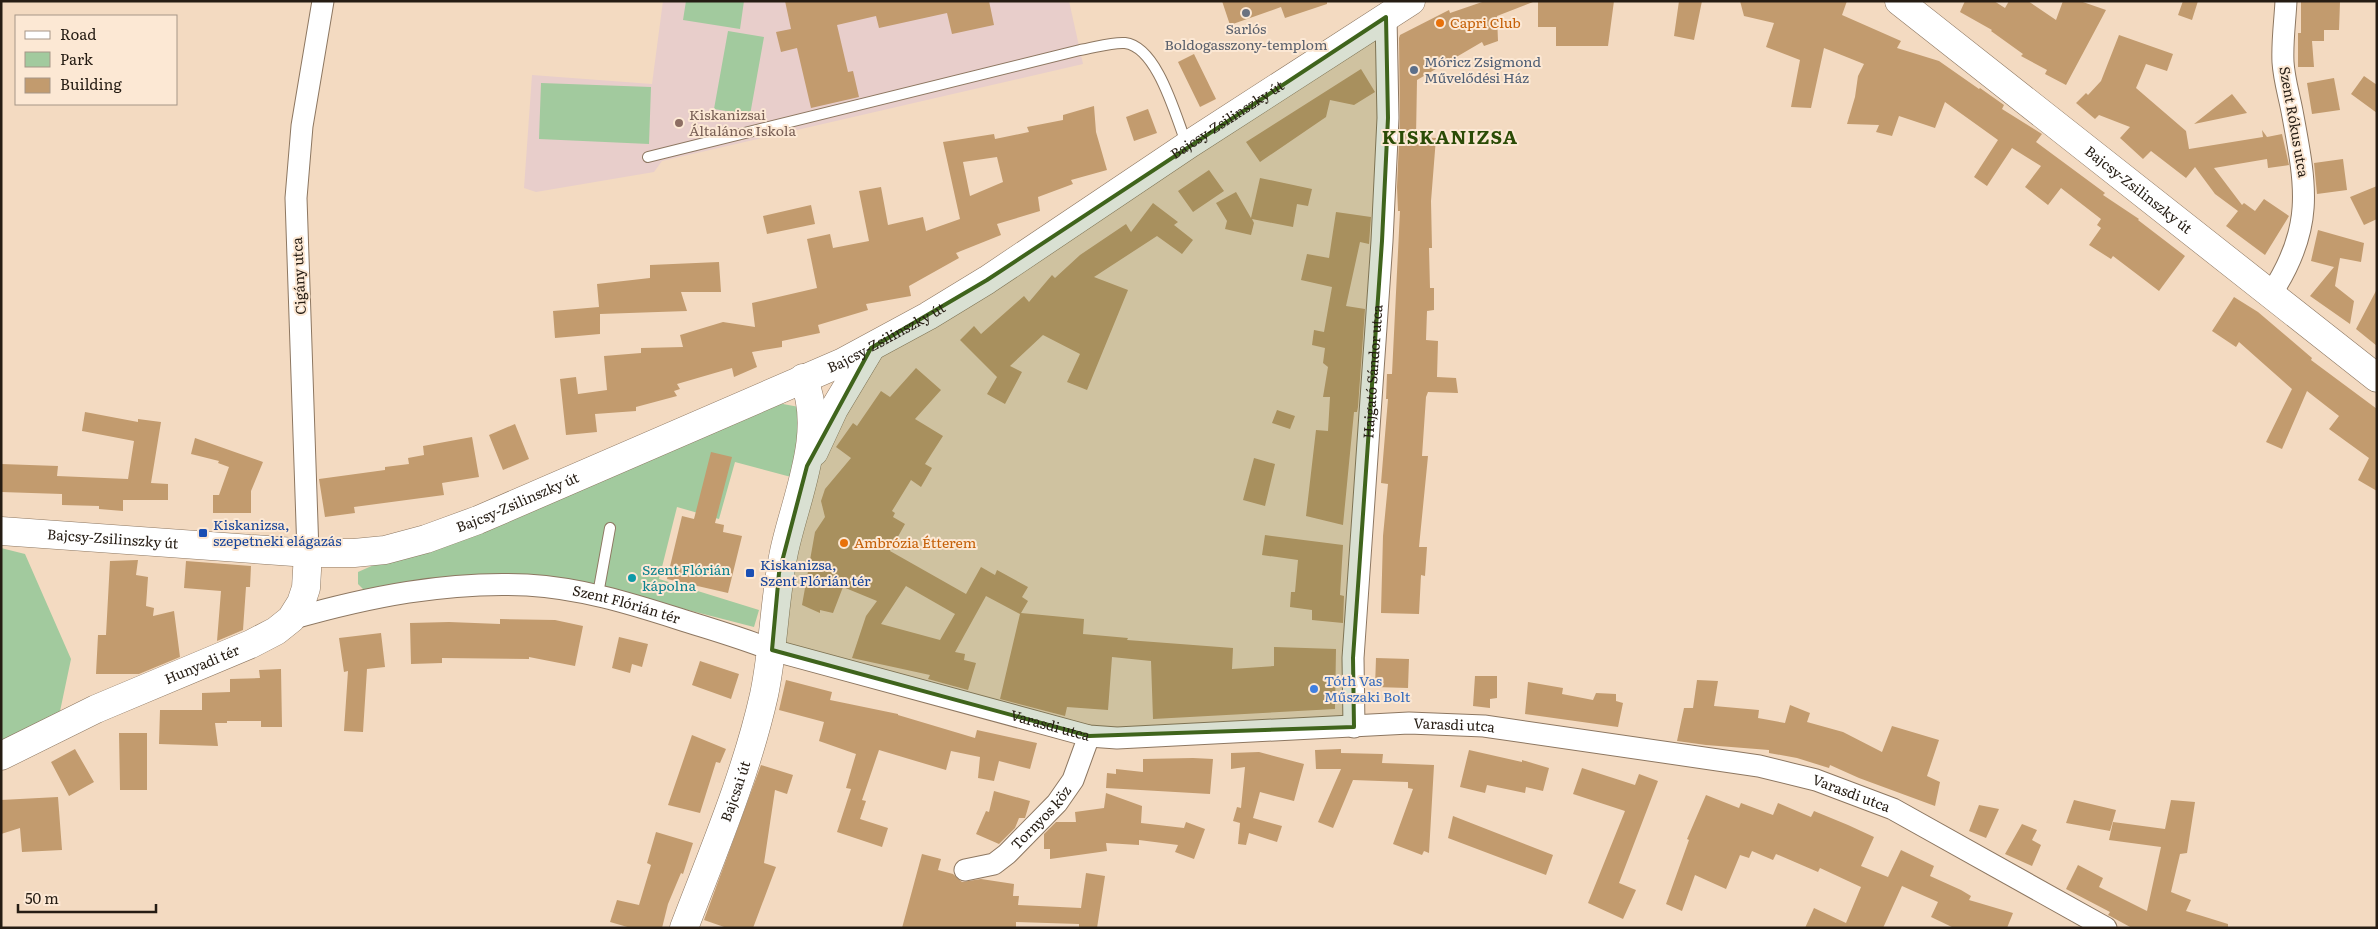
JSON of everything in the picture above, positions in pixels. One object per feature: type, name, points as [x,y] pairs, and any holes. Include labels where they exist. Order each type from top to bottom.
[{"type":"main road","name":"Bajcsy-Zsilinszky út","points":[[1899,1],[2377,378]]},
{"type":"main road","name":"Bajcsy-Zsilinszky út","points":[[1,532],[308,553],[354,553],[377,551],[426,539],[478,520],[871,348],[987,280],[1396,7]]},
{"type":"main road","points":[[772,650],[779,573],[793,511],[807,466],[834,409],[871,348]]},
{"type":"main road","points":[[803,378],[811,424],[811,441],[807,466]]},
{"type":"main road","name":"Hunyadi tér","points":[[1,756],[96,709],[251,644],[291,619],[301,603],[306,588],[308,553]]},
{"type":"main road","name":"Bajcsai út","points":[[684,928],[722,830],[763,696],[772,650]]},
{"type":"street","name":"Cigány utca","points":[[308,553],[296,198],[302,126],[323,1]]},
{"type":"street","name":"Szent Rókus utca","points":[[2271,294],[2282,277],[2297,244],[2305,203],[2301,155],[2283,63],[2286,1]]},
{"type":"street","name":"Hajgató Sándor utca","points":[[1354,727],[1353,658],[1396,7]]},
{"type":"street","name":"Szent Flórián tér","points":[[291,619],[362,600],[448,587],[527,585],[598,594],[746,640],[772,650]]},
{"type":"street","name":"Varasdi utca","points":[[772,650],[1089,736],[1117,738],[1409,723],[1484,726],[1652,748],[1792,773],[1893,809],[2106,928]]},
{"type":"street","name":"Tornyos köz","points":[[965,870],[994,864],[1007,854],[1057,803],[1073,780],[1089,736]]},
{"type":"lane","points":[[648,157],[1080,50],[1119,43],[1133,45],[1153,63],[1188,146]]},
{"type":"lane","points":[[598,594],[610,528]]},
{"type":"highlighted area","points":[[1386,17],[1388,118],[1382,241],[1353,658],[1354,727],[1089,736],[772,650],[779,573],[807,466],[871,348],[987,280]]},
{"type":"shaded area","name":"Kiskanizsai Általános Iskola","points":[[663,1],[1069,1],[1083,64],[662,161],[654,172],[536,192],[524,188],[532,75],[652,84]]},
{"type":"green space","points":[[686,1],[744,1],[740,29],[683,20]]},
{"type":"green space","points":[[728,31],[764,37],[750,115],[714,109]]},
{"type":"green space","points":[[541,83],[651,87],[649,144],[539,139]]},
{"type":"green space","points":[[783,404],[799,407],[801,448],[791,477],[735,462],[719,519],[677,507],[659,579],[759,610],[754,627],[567,579],[519,577],[376,590],[364,590],[358,584],[358,572],[376,564],[768,406]]},
{"type":"green space","points":[[1,548],[25,554],[71,659],[59,716],[1,746]]},
{"type":"building","name":"Kiskanizsai Általános Iskola","points":[[785,1],[989,1],[994,25],[952,34],[947,13],[879,28],[876,16],[837,25],[848,72],[853,71],[859,97],[811,108],[797,48],[781,52],[776,32],[791,29]]},
{"type":"building","name":"Sarlós Boldogasszony-templom","points":[[1222,1],[1327,1],[1327,4],[1285,18],[1281,7],[1230,25]]},
{"type":"building","points":[[1485,1],[1533,2],[1497,16],[1498,41],[1484,46],[1482,42],[1417,80],[1416,137],[1436,138],[1431,201],[1432,248],[1429,248],[1430,288],[1434,288],[1434,310],[1427,311],[1426,340],[1438,341],[1437,377],[1456,378],[1458,393],[1428,392],[1426,397],[1422,456],[1428,456],[1419,547],[1427,547],[1425,576],[1421,575],[1419,614],[1381,613],[1383,536],[1388,484],[1381,483],[1388,399],[1386,399],[1387,374],[1392,374],[1400,211],[1398,211],[1397,187],[1400,118],[1399,38],[1400,35],[1449,10],[1450,13]]},
{"type":"building","points":[[1538,1],[1614,1],[1608,46],[1556,46],[1556,27],[1538,27]]},
{"type":"building","points":[[1679,1],[1702,1],[1694,40],[1674,36]]},
{"type":"building","points":[[1740,1],[1847,1],[1842,15],[1901,41],[1897,48],[1939,61],[1980,88],[2004,105],[2002,109],[2042,134],[2036,142],[2185,256],[2159,291],[2113,256],[2111,259],[2089,245],[2101,228],[2097,225],[2101,219],[2061,188],[2048,205],[2025,187],[2041,166],[2012,148],[1987,186],[1974,177],[1998,140],[1945,102],[1935,128],[1899,116],[1892,136],[1876,132],[1879,125],[1847,124],[1855,97],[1858,76],[1864,64],[1824,48],[1811,108],[1791,107],[1800,60],[1766,47],[1774,23],[1744,16]]},
{"type":"building","points":[[1965,1],[1994,1],[2005,8],[2009,1],[2028,1],[2056,20],[2063,1],[2080,1],[2106,10],[2066,85],[2045,74],[2047,70],[2021,56],[2023,54],[1992,30],[1960,12]]},
{"type":"building","points":[[2183,1],[2198,1],[2192,20],[2178,15]]},
{"type":"building","points":[[2301,1],[2340,2],[2339,30],[2324,30],[2324,41],[2312,41],[2314,67],[2298,67],[2298,33],[2301,33]]},
{"type":"building","points":[[2119,35],[2173,54],[2167,71],[2146,64],[2136,88],[2186,131],[2189,149],[2263,137],[2262,130],[2267,137],[2282,134],[2289,165],[2268,168],[2267,159],[2214,168],[2242,205],[2244,203],[2255,211],[2264,199],[2289,216],[2265,255],[2226,226],[2238,211],[2215,194],[2195,167],[2186,178],[2151,151],[2143,159],[2120,138],[2130,127],[2099,115],[2095,119],[2076,103],[2086,93],[2088,95],[2101,81]]},
{"type":"building","points":[[1194,54],[1216,99],[1200,107],[1178,62]]},
{"type":"building","points":[[1361,69],[1375,92],[1354,105],[1330,100],[1326,117],[1260,162],[1246,142]]},
{"type":"building","points":[[2364,76],[2377,85],[2377,113],[2351,94]]},
{"type":"building","points":[[2334,78],[2340,110],[2312,114],[2307,83]]},
{"type":"building","points":[[2232,94],[2247,113],[2194,124]]},
{"type":"building","points":[[1094,106],[1096,132],[1107,170],[1071,180],[1073,184],[1038,197],[1040,211],[997,224],[1001,235],[956,253],[959,258],[909,286],[911,296],[866,304],[868,310],[818,325],[820,333],[782,341],[782,347],[752,352],[757,367],[734,377],[732,368],[677,384],[680,389],[674,391],[677,396],[636,407],[636,411],[595,414],[597,432],[566,435],[560,379],[576,377],[578,394],[607,390],[604,356],[641,353],[641,348],[683,347],[680,335],[723,322],[755,327],[752,303],[817,288],[807,239],[830,234],[833,248],[869,241],[859,191],[881,187],[888,225],[923,217],[926,231],[960,219],[943,142],[994,134],[995,139],[1029,132],[1027,127],[1063,120],[1063,115]],"holes":[[[997,157],[1003,182],[970,196],[963,162]]]},
{"type":"building","points":[[1148,109],[1157,133],[1134,141],[1126,117]]},
{"type":"building","points":[[2343,159],[2347,190],[2317,194],[2314,163]]},
{"type":"building","points":[[1209,170],[1224,191],[1193,212],[1178,191]]},
{"type":"building","points":[[1260,178],[1312,189],[1308,206],[1297,204],[1293,227],[1252,219],[1254,223],[1251,235],[1225,229],[1227,221],[1216,203],[1236,192],[1251,218]]},
{"type":"building","points":[[2377,186],[2377,219],[2364,225],[2350,197]]},
{"type":"building","points":[[1153,203],[1178,222],[1174,225],[1193,240],[1182,254],[1157,236],[1094,277],[1128,290],[1087,390],[1067,382],[1080,354],[1043,335],[1010,366],[1022,372],[1005,404],[987,394],[997,377],[960,340],[974,326],[981,334],[1024,296],[1029,302],[1052,275],[1055,278],[1080,255],[1126,224],[1131,232]]},
{"type":"building","points":[[811,205],[815,224],[767,234],[763,216]]},
{"type":"building","points":[[1336,212],[1371,217],[1369,244],[1360,242],[1346,306],[1365,309],[1358,407],[1357,412],[1354,412],[1343,525],[1306,516],[1316,430],[1328,431],[1330,397],[1323,397],[1328,367],[1323,363],[1325,348],[1312,345],[1314,330],[1324,332],[1332,287],[1301,280],[1307,254],[1329,258]]},
{"type":"building","points":[[2318,230],[2364,243],[2361,262],[2340,258],[2335,286],[2354,301],[2350,324],[2310,296],[2334,267],[2311,261]]},
{"type":"building","points":[[719,262],[721,292],[681,292],[687,311],[600,314],[600,334],[555,338],[553,311],[599,307],[597,284],[650,278],[650,265]]},
{"type":"building","points":[[2377,289],[2377,346],[2356,329]]},
{"type":"building","points":[[2234,297],[2258,312],[2312,358],[2311,360],[2377,409],[2377,491],[2358,480],[2369,458],[2329,429],[2339,416],[2307,391],[2282,449],[2266,442],[2292,389],[2239,342],[2236,347],[2212,331]]},
{"type":"building","points":[[916,368],[941,390],[915,419],[943,436],[925,464],[932,468],[921,487],[911,480],[892,511],[895,513],[893,517],[905,524],[890,551],[966,594],[981,567],[995,575],[997,570],[1028,587],[1022,597],[1028,601],[1021,613],[1084,619],[1083,634],[1128,638],[1127,640],[1233,648],[1232,669],[1274,666],[1274,647],[1336,649],[1335,709],[1153,719],[1151,661],[1112,657],[1108,710],[1067,707],[1065,716],[1000,699],[1020,614],[986,596],[955,652],[965,654],[964,660],[976,663],[968,690],[928,679],[930,675],[852,658],[866,616],[877,601],[843,587],[833,613],[820,610],[820,613],[802,605],[815,532],[825,517],[821,501],[825,489],[851,458],[836,447],[853,423],[857,426],[881,391],[890,397]],"holes":[[[906,586],[955,614],[940,640],[881,624]]]},
{"type":"building","points":[[1277,410],[1295,416],[1290,429],[1272,423]]},
{"type":"building","points":[[85,412],[138,422],[138,419],[161,422],[151,483],[168,484],[168,500],[123,500],[123,511],[99,509],[99,506],[62,505],[62,494],[1,492],[1,464],[58,466],[57,476],[128,479],[134,441],[82,431]]},
{"type":"building","points":[[515,424],[529,459],[503,470],[489,435]]},
{"type":"building","points":[[472,437],[479,477],[442,483],[444,495],[354,507],[355,513],[325,517],[319,479],[385,470],[385,467],[409,464],[408,458],[424,455],[423,446]]},
{"type":"building","points":[[195,438],[263,462],[251,491],[251,513],[213,513],[213,495],[219,495],[229,467],[218,463],[219,461],[191,454]]},
{"type":"building","points":[[711,452],[732,457],[715,523],[724,525],[723,532],[742,536],[728,593],[667,579],[682,516],[694,519]]},
{"type":"building","points":[[1254,458],[1275,464],[1265,506],[1243,500]]},
{"type":"building","points":[[1265,535],[1343,545],[1340,595],[1344,596],[1343,623],[1312,620],[1312,610],[1290,607],[1291,592],[1295,592],[1298,560],[1262,555]]},
{"type":"building","points":[[138,560],[136,575],[148,577],[146,606],[154,608],[153,616],[174,611],[180,657],[139,674],[96,674],[98,635],[106,635],[110,561]]},
{"type":"building","points":[[186,561],[251,566],[250,587],[246,587],[243,630],[217,641],[221,591],[184,588]]},
{"type":"building","points":[[500,619],[555,620],[583,626],[575,666],[529,657],[529,659],[442,658],[442,663],[411,664],[410,623],[500,624]]},
{"type":"building","points":[[381,633],[385,667],[367,669],[363,732],[344,731],[348,671],[344,672],[339,638]]},
{"type":"building","points":[[619,637],[648,644],[642,667],[632,664],[630,673],[612,668]]},
{"type":"building","points":[[1376,658],[1409,659],[1408,688],[1375,687]]},
{"type":"building","points":[[700,661],[739,674],[731,699],[692,685]]},
{"type":"building","points":[[281,669],[282,727],[261,727],[261,721],[227,721],[227,723],[215,723],[218,746],[159,744],[160,710],[202,710],[202,693],[230,692],[230,679],[260,678],[259,670]]},
{"type":"building","points":[[1475,676],[1497,676],[1497,698],[1490,699],[1490,708],[1473,706]]},
{"type":"building","points":[[786,680],[832,692],[830,700],[898,714],[975,738],[977,730],[1037,743],[1030,769],[999,761],[994,781],[978,778],[980,757],[951,751],[946,770],[879,750],[862,800],[866,801],[860,819],[888,828],[882,847],[837,832],[851,789],[846,788],[856,754],[819,741],[824,722],[779,710]]},
{"type":"building","points":[[1697,680],[1718,681],[1714,706],[1759,710],[1758,718],[1785,723],[1790,705],[1810,713],[1807,722],[1843,732],[1882,752],[1892,726],[1939,740],[1927,776],[1940,782],[1935,806],[1859,778],[1830,765],[1829,768],[1797,758],[1769,753],[1769,750],[1677,741],[1684,708],[1693,708]]},
{"type":"building","points":[[1528,682],[1563,688],[1562,694],[1593,700],[1596,693],[1616,694],[1616,701],[1623,703],[1618,727],[1525,714]]},
{"type":"building","points":[[119,733],[147,733],[147,790],[120,790]]},
{"type":"building","points":[[692,735],[726,749],[720,763],[716,762],[700,813],[668,805]]},
{"type":"building","points":[[75,749],[94,782],[69,796],[51,762]]},
{"type":"building","points":[[1341,749],[1341,753],[1383,754],[1382,763],[1434,765],[1429,853],[1424,851],[1422,855],[1393,844],[1413,789],[1408,788],[1408,782],[1353,780],[1333,828],[1318,822],[1341,769],[1316,769],[1315,750]]},
{"type":"building","points":[[1469,750],[1522,762],[1522,760],[1549,768],[1543,791],[1526,787],[1525,793],[1487,785],[1485,793],[1460,787]]},
{"type":"building","points":[[1259,752],[1304,764],[1294,801],[1260,792],[1253,818],[1282,826],[1277,842],[1249,833],[1246,845],[1238,844],[1240,823],[1233,821],[1237,807],[1241,808],[1245,767],[1231,769],[1231,753]]},
{"type":"building","points":[[1143,759],[1213,759],[1210,794],[1106,788],[1107,773],[1116,774],[1116,769],[1143,772]]},
{"type":"building","points":[[761,765],[793,775],[787,794],[775,790],[764,863],[776,867],[753,928],[727,928],[704,920]]},
{"type":"building","points":[[1582,768],[1635,785],[1639,774],[1658,781],[1619,883],[1636,890],[1623,919],[1588,903],[1625,811],[1573,794]]},
{"type":"building","points":[[994,791],[1030,801],[1025,818],[1019,818],[1015,828],[999,844],[976,834],[986,811],[989,812]]},
{"type":"building","points":[[1106,793],[1142,806],[1141,823],[1184,828],[1186,822],[1205,829],[1194,859],[1175,852],[1178,845],[1139,840],[1139,845],[1106,843],[1107,851],[1050,859],[1050,849],[1044,849],[1044,834],[1056,822],[1076,822],[1075,812],[1104,808]]},
{"type":"building","points":[[1706,795],[1739,808],[1741,803],[1773,815],[1778,803],[1811,817],[1814,811],[1848,825],[1874,837],[1861,866],[1888,877],[1901,850],[1934,866],[1930,876],[1971,896],[1969,900],[2013,913],[2007,928],[1954,928],[1931,917],[1938,902],[1902,886],[1883,928],[1805,928],[1814,908],[1846,923],[1861,887],[1820,868],[1818,872],[1776,854],[1773,860],[1752,851],[1749,858],[1740,855],[1726,889],[1695,875],[1682,911],[1666,904],[1689,840],[1687,839]]},
{"type":"building","points":[[58,797],[62,850],[22,852],[20,828],[1,834],[1,800]]},
{"type":"building","points":[[2074,800],[2116,810],[2110,831],[2066,823]]},
{"type":"building","points":[[2171,800],[2195,802],[2187,853],[2180,854],[2171,892],[2191,900],[2186,911],[2228,924],[2228,928],[2132,928],[2108,915],[2110,912],[2066,889],[2078,865],[2103,878],[2099,887],[2147,911],[2161,847],[2109,840],[2113,822],[2165,829]]},
{"type":"building","points":[[1979,805],[1999,809],[1986,838],[1969,831]]},
{"type":"building","points":[[1453,816],[1553,855],[1546,875],[1448,838]]},
{"type":"building","points":[[2022,824],[2037,830],[2032,840],[2041,845],[2032,866],[2005,854]]},
{"type":"building","points":[[656,832],[693,843],[683,874],[681,873],[668,904],[662,928],[631,928],[610,922],[617,900],[639,905],[651,865],[647,863]]},
{"type":"building","points":[[922,854],[941,859],[938,870],[953,874],[962,882],[981,879],[1014,884],[1013,896],[1019,896],[1018,905],[1081,908],[1086,873],[1105,876],[1097,928],[1079,928],[1079,924],[1016,922],[1016,928],[902,928]]},
{"type":"place","name":"Sarlós Boldogasszony-templom","points":[[1246,13]]},
{"type":"place","name":"Capri Club","points":[[1440,23]]},
{"type":"place","name":"Móricz Zsigmond Művelődési Ház","points":[[1414,70]]},
{"type":"place","name":"Kiskanizsai Általános Iskola","points":[[679,123]]},
{"type":"place","name":"Kiskanizsa, szepetneki elágazás","points":[[203,533]]},
{"type":"place","name":"Ambrózia Étterem","points":[[844,543]]},
{"type":"place","name":"Kiskanizsa, Szent Flórián tér","points":[[750,573]]},
{"type":"place","name":"Szent Flórián kápolna","points":[[632,578]]},
{"type":"place","name":"Tóth Vas Műszaki Bolt","points":[[1314,689]]},
{"type":"district","name":"KISKANIZSA","points":[[1450,137]]}]
